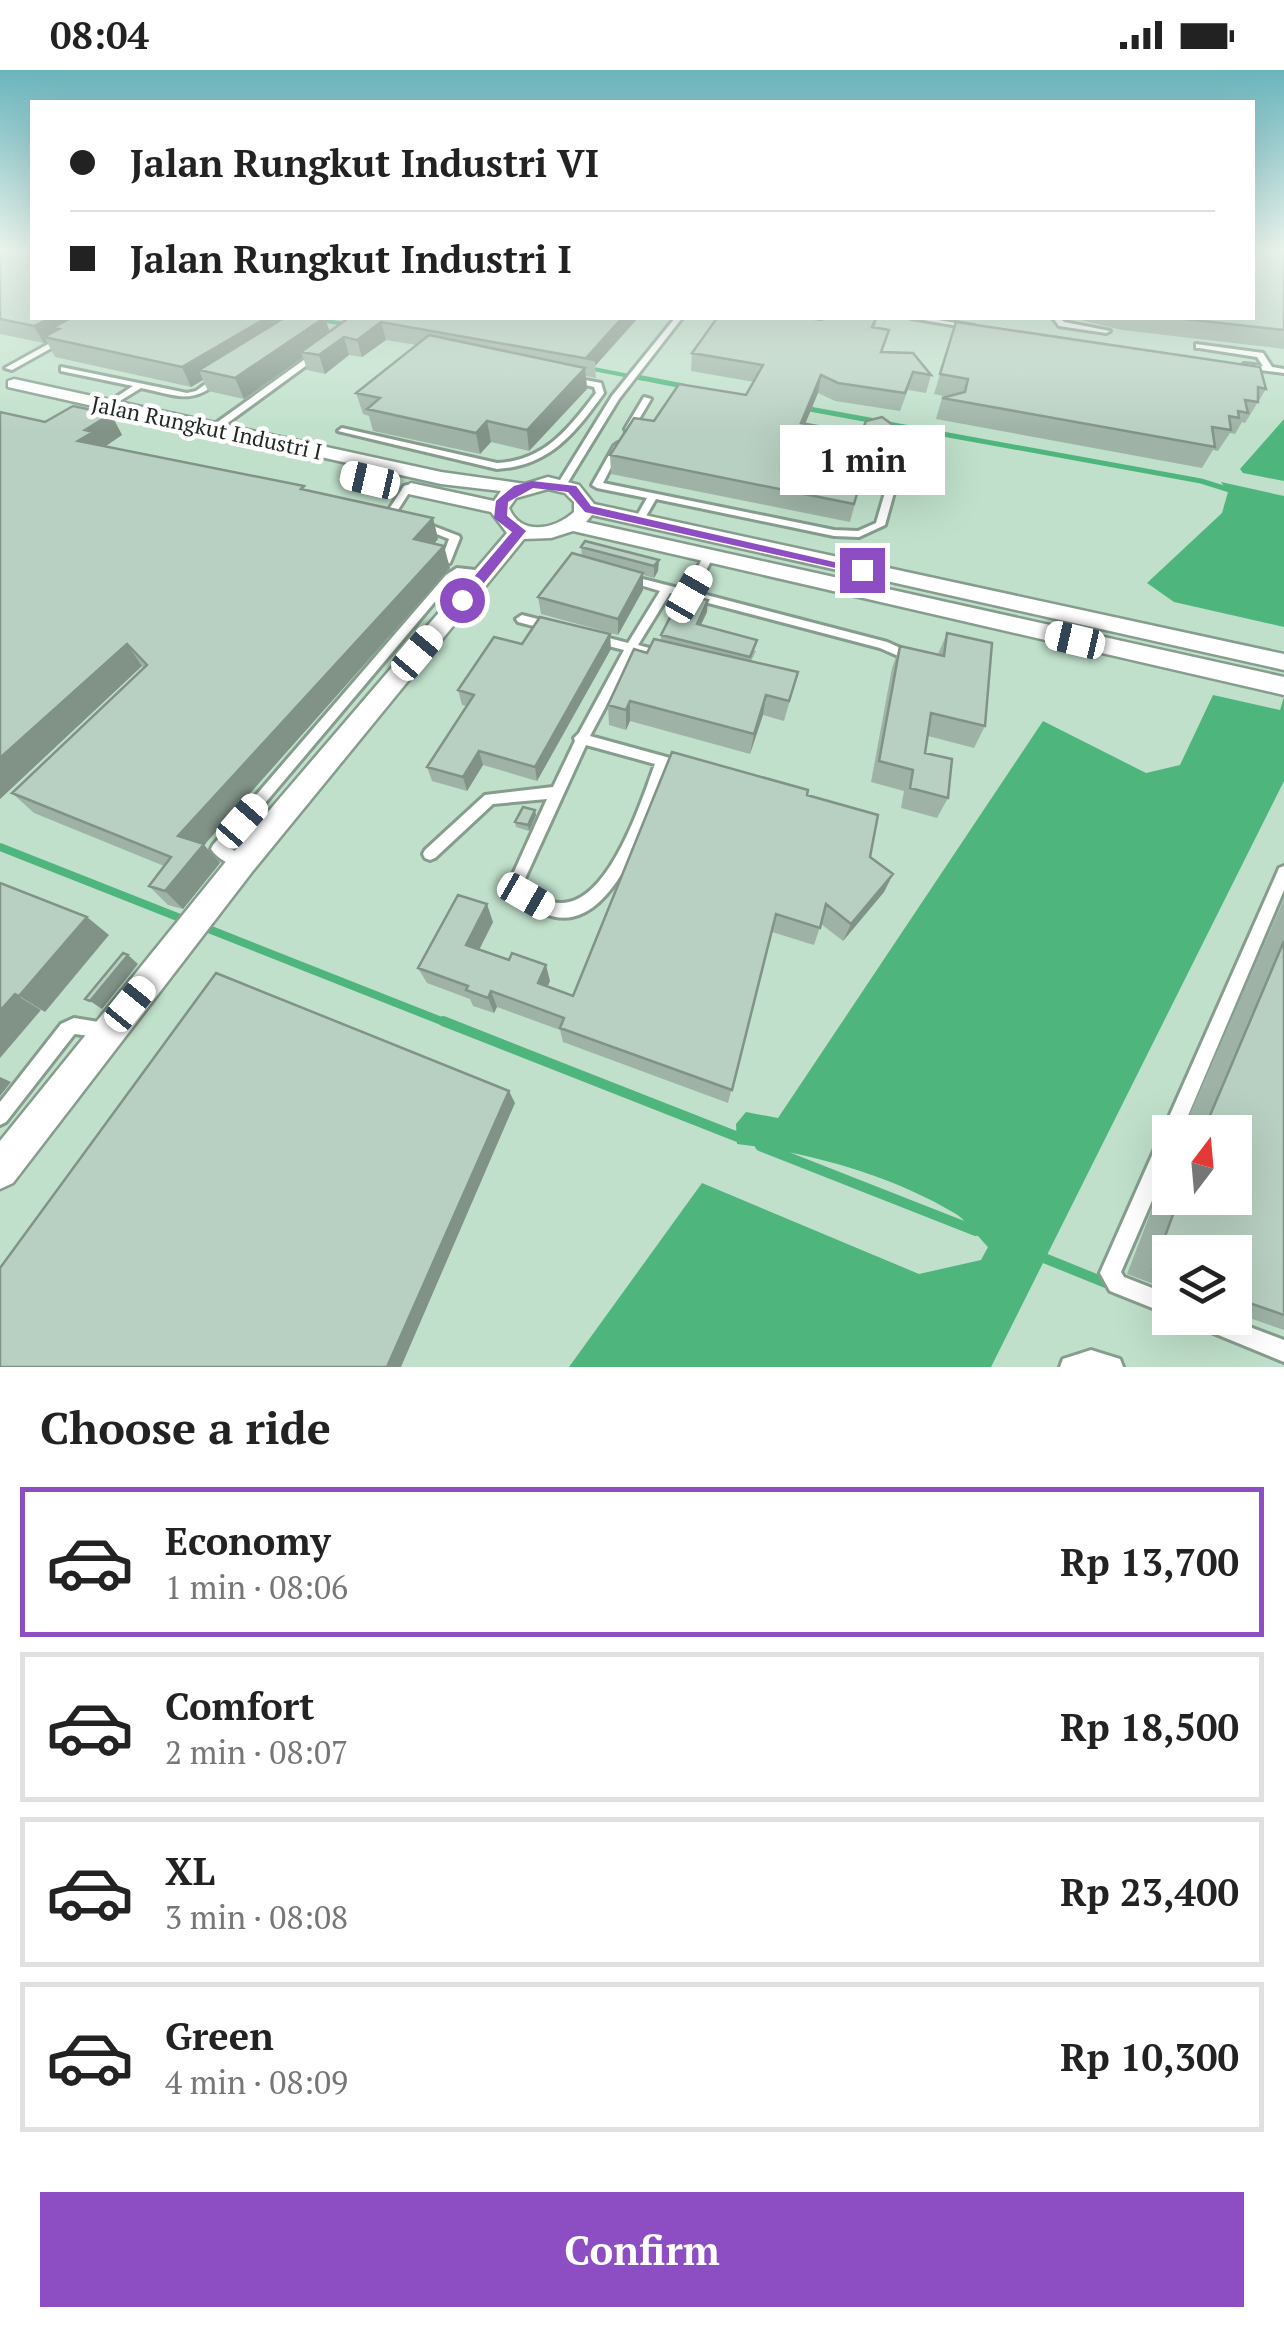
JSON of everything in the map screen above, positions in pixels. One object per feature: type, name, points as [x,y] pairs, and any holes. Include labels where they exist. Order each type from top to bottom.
[{"type":"street","name":"Jalan Rungkut Industri I","points":[[5,381],[459,481],[519,488]]},
{"type":"street","name":"Jalan Rungkut Industri I","points":[[5,381],[408,488],[499,508]]},
{"type":"street","points":[[578,517],[579,494],[562,485],[532,484],[519,488],[499,508],[508,526],[520,531],[547,533],[578,517],[639,521],[1227,661],[1284,686]]},
{"type":"street","points":[[578,517],[708,557],[1227,661],[1284,662]]},
{"type":"street","points":[[0,1170],[340,745],[383,676],[484,574],[520,531]]},
{"type":"lane","points":[[562,485],[615,398],[676,320]]},
{"type":"lane","points":[[1059,320],[1062,324],[1106,331]]},
{"type":"lane","points":[[1106,320],[1106,345]]},
{"type":"lane","points":[[963,321],[986,328]]},
{"type":"lane","points":[[5,381],[72,334]]},
{"type":"lane","points":[[215,428],[330,344]]},
{"type":"lane","points":[[1199,346],[1262,356],[1268,369]]},
{"type":"lane","points":[[1232,364],[1284,372]]},
{"type":"lane","points":[[64,370],[193,394],[228,372]]},
{"type":"lane","points":[[342,431],[497,466],[520,465],[559,442],[602,388],[557,376]]},
{"type":"lane","points":[[110,405],[138,386]]},
{"type":"lane","points":[[598,396],[615,398]]},
{"type":"lane","points":[[648,398],[596,482],[834,533],[859,534],[880,525],[904,442]]},
{"type":"lane","points":[[346,457],[368,436]]},
{"type":"lane","points":[[408,488],[391,514],[440,529],[455,538],[446,561]]},
{"type":"lane","points":[[639,521],[653,496]]},
{"type":"lane","points":[[689,594],[708,557]]},
{"type":"lane","points":[[609,573],[883,645],[920,663]]},
{"type":"lane","points":[[663,761],[629,845],[606,888],[574,910],[561,912],[516,888],[580,738],[628,648],[667,588]]},
{"type":"lane","points":[[522,619],[558,628]]},
{"type":"lane","points":[[575,633],[680,660]]},
{"type":"lane","points":[[242,863],[218,849],[314,737],[383,676]]},
{"type":"lane","points":[[314,737],[340,745]]},
{"type":"lane","points":[[580,738],[681,766]]},
{"type":"lane","points":[[430,854],[490,799],[558,792]]},
{"type":"lane","points":[[1180,1115],[1284,873]]},
{"type":"lane","points":[[0,1116],[68,1030],[74,1026],[108,1031]]},
{"type":"lane","points":[[1152,1178],[1110,1273],[1117,1284],[1152,1298]]},
{"type":"lane","points":[[1244,1335],[1284,1351]]},
{"type":"lane","points":[[1071,1367],[1091,1361],[1112,1367]]},
{"type":"shaded area","points":[[0,310],[28,310],[30,320],[1255,320],[1259,310],[1284,310],[1284,1367],[0,1367]]},
{"type":"shaded area","points":[[1284,419],[1284,481],[1243,473],[1240,469]]},
{"type":"shaded area","points":[[1221,482],[1284,496],[1284,627],[1174,602],[1147,583],[1222,513],[1228,492]]},
{"type":"shaded area","points":[[1213,695],[1280,710],[1284,697],[1284,781],[991,1367],[569,1367],[702,1183],[919,1274],[981,1260],[988,1247],[956,1214],[931,1200],[850,1168],[737,1144],[736,1124],[746,1112],[778,1118],[1043,721],[1146,773],[1180,765]]},
{"type":"building","points":[[0,310],[30,310],[30,320],[46,320],[34,326],[0,319]]},
{"type":"building","points":[[1255,310],[1284,310],[1284,330],[1194,320],[1255,320]]},
{"type":"building","points":[[67,320],[263,320],[182,367],[44,337],[59,329],[52,328]]},
{"type":"building","points":[[281,320],[321,320],[235,378],[199,370]]},
{"type":"building","points":[[345,320],[620,320],[587,357],[595,360],[381,322],[357,340],[344,337],[319,355],[301,352]]},
{"type":"building","points":[[716,320],[875,320],[872,327],[889,330],[881,352],[913,353],[931,375],[913,372],[905,393],[838,383],[821,375],[801,423],[861,434],[866,421],[882,417],[897,428],[885,436],[890,450],[877,457],[886,471],[862,476],[854,504],[610,455],[634,418],[654,421],[679,384],[746,395],[763,365],[692,353]]},
{"type":"building","points":[[956,322],[1260,367],[1266,389],[1258,387],[1258,402],[1245,400],[1248,413],[1238,411],[1239,418],[1229,416],[1231,430],[1212,427],[1215,447],[942,398],[965,392],[968,379],[940,374]]},
{"type":"building","points":[[429,335],[585,368],[527,430],[487,421],[476,433],[367,409],[380,398],[356,393]]},
{"type":"building","points":[[73,406],[111,414],[85,430],[93,432],[78,441],[304,486],[301,489],[433,518],[414,539],[444,546],[178,836],[204,844],[165,891],[149,886],[171,857],[12,793],[147,665],[127,644],[0,758],[0,412],[45,422]]},
{"type":"building","points":[[585,541],[659,560],[654,566],[581,547]]},
{"type":"building","points":[[572,553],[643,573],[618,619],[538,597]]},
{"type":"building","points":[[682,594],[708,600],[697,624],[757,640],[750,657],[661,635]]},
{"type":"building","points":[[540,617],[610,634],[535,767],[479,751],[463,777],[427,767],[474,695],[458,690],[494,637],[522,644]]},
{"type":"building","points":[[947,633],[992,643],[985,726],[931,713],[925,753],[952,759],[948,798],[910,788],[913,770],[879,761],[900,646],[944,656]]},
{"type":"building","points":[[654,639],[798,672],[789,701],[766,695],[754,734],[630,701],[626,710],[608,705],[634,649],[647,653]]},
{"type":"building","points":[[672,752],[808,790],[807,795],[878,815],[870,857],[893,874],[851,924],[826,904],[820,928],[776,914],[732,1090],[560,1028],[564,1018],[491,991],[488,998],[466,990],[468,986],[418,968],[458,895],[487,904],[466,945],[509,960],[512,953],[546,965],[538,983],[573,996]]},
{"type":"building","points":[[523,807],[535,810],[528,825],[515,822]]},
{"type":"building","points":[[0,883],[87,917],[19,996],[15,994],[0,1011]]},
{"type":"building","points":[[1284,941],[1284,1315],[1252,1304],[1252,1235],[1165,1235],[1173,1215],[1252,1215],[1252,1115],[1210,1115]]},
{"type":"building","points":[[123,953],[128,955],[90,1001],[85,999]]},
{"type":"building","points":[[216,973],[509,1091],[387,1367],[0,1367],[0,1268]]},
{"type":"waterway","points":[[322,320],[349,325]]},
{"type":"waterway","points":[[588,368],[645,379]]},
{"type":"waterway","points":[[632,376],[683,386]]},
{"type":"waterway","points":[[804,408],[875,421]]},
{"type":"waterway","points":[[888,424],[1201,481],[1233,491]]},
{"type":"waterway","points":[[0,847],[185,920]]},
{"type":"waterway","points":[[201,926],[449,1024]]},
{"type":"waterway","points":[[443,1021],[743,1139]]},
{"type":"waterway","points":[[760,1146],[976,1231]]},
{"type":"waterway","points":[[1039,1256],[1111,1285]]},
{"type":"route","points":[[462,600],[520,531],[501,518],[502,501],[532,484],[572,489],[584,501],[585,508],[862,570]]}]
